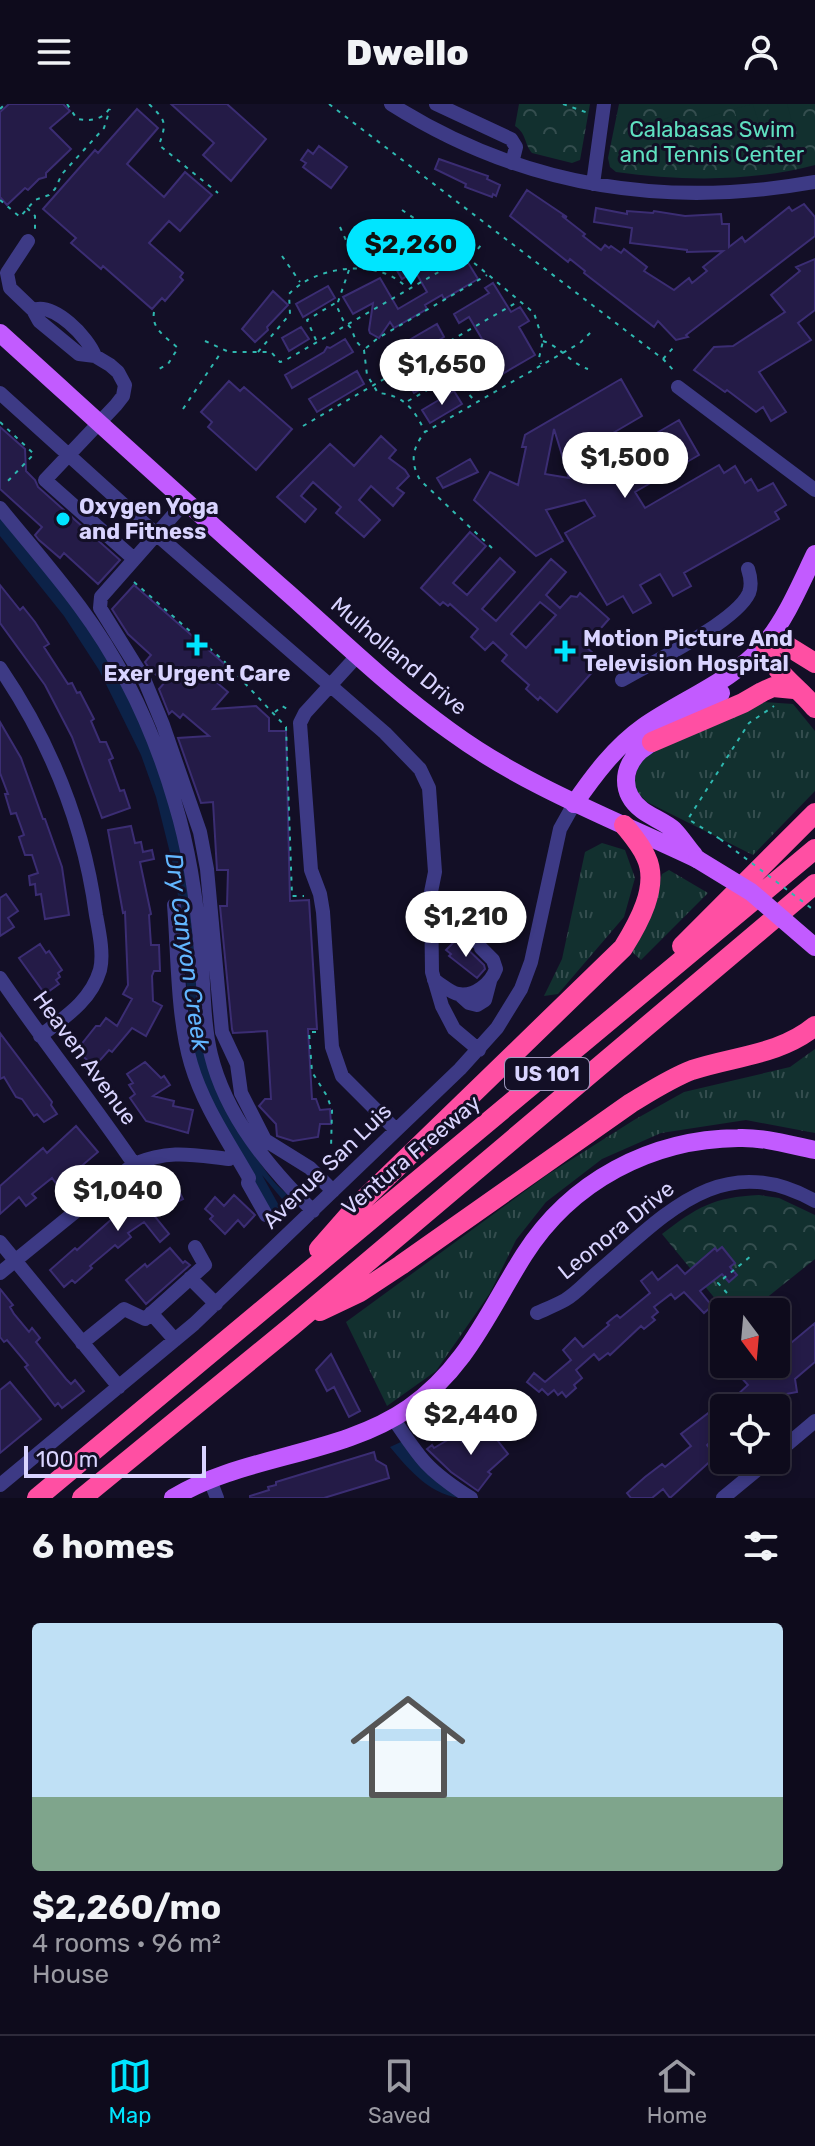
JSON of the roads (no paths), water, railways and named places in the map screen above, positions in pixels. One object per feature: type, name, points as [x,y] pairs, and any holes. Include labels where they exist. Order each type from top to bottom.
[{"type":"highway","points":[[786,695],[765,644],[781,642],[815,663]]},
{"type":"highway","points":[[652,742],[773,687],[815,708]]},
{"type":"highway","points":[[617,1016],[815,813]]},
{"type":"highway","points":[[277,1297],[355,1208],[623,948],[642,912],[650,868],[645,854],[624,825]]},
{"type":"highway","name":"Ventura Freeway","points":[[37,1498],[815,849]]},
{"type":"highway","name":"US 101","points":[[82,1498],[292,1326],[815,884]]},
{"type":"highway","points":[[292,1326],[370,1285],[631,1103],[663,1084],[691,1071],[785,1045],[815,1026]]},
{"type":"main road","name":"Mulholland Drive","points":[[0,333],[184,503],[449,731],[490,758],[574,804],[697,859],[751,892],[815,947]]},
{"type":"main road","points":[[697,859],[673,829],[640,809],[631,798],[625,773],[630,760],[743,676],[796,595],[815,554]]},
{"type":"main road","points":[[574,804],[593,776],[634,733],[739,668],[765,644]]},
{"type":"main road","points":[[173,1498],[214,1489],[358,1434],[393,1418],[430,1391],[467,1352],[526,1252],[549,1222],[598,1178],[656,1151],[709,1139],[740,1138],[815,1150]]},
{"type":"street","points":[[391,104],[471,147],[512,163],[593,184],[643,191],[731,194],[815,182]]},
{"type":"street","points":[[436,104],[511,139],[516,147],[512,163]]},
{"type":"street","points":[[593,184],[604,104]]},
{"type":"street","points":[[34,238],[11,265],[7,281],[15,296],[33,310],[39,321],[79,354],[95,356],[118,372],[125,385],[123,396],[45,480],[134,559]]},
{"type":"street","points":[[678,387],[815,490]]},
{"type":"street","points":[[0,393],[156,534],[385,733],[420,769],[429,788],[435,872],[431,910],[432,972],[442,1006],[454,1029],[479,1050]]},
{"type":"street","points":[[184,503],[101,597],[100,608],[144,679],[200,832],[207,869],[223,1038],[235,1057],[239,1089],[265,1140],[310,1168],[333,1191]]},
{"type":"street","points":[[0,508],[81,609],[115,660],[140,709],[176,804],[192,874],[199,917],[208,1041],[219,1082],[254,1145],[313,1211]]},
{"type":"street","points":[[622,680],[730,615],[748,596],[751,587],[748,569]]},
{"type":"street","points":[[358,655],[305,713],[300,723],[311,870],[323,912],[329,1031],[337,1067],[342,1076],[396,1130]]},
{"type":"street","points":[[0,668],[40,734],[70,802],[84,846],[97,923],[101,967],[92,990],[82,1003],[40,1036]]},
{"type":"street","name":"Avenue San Luis","points":[[0,1485],[216,1304],[479,1050],[511,1009],[521,989],[531,962],[560,829],[574,804]]},
{"type":"street","points":[[174,905],[185,1038],[190,1062],[206,1103],[249,1178],[248,1183],[266,1215]]},
{"type":"street","points":[[431,910],[441,912],[478,945],[493,960],[496,969],[490,981],[477,992],[459,994],[434,980]]},
{"type":"street","name":"Heaven Avenue","points":[[0,978],[40,1036],[80,1084],[134,1164]]},
{"type":"street","points":[[0,1273],[134,1164],[155,1155],[177,1153],[229,1159]]},
{"type":"street","name":"Leonora Drive","points":[[537,1313],[566,1299],[670,1210],[706,1189],[752,1182],[780,1185],[815,1201]]},
{"type":"street","points":[[0,1242],[119,1387]]},
{"type":"street","points":[[82,1343],[124,1309],[145,1319],[205,1265],[195,1247]]},
{"type":"street","points":[[190,1278],[216,1304]]},
{"type":"street","points":[[151,1313],[175,1340]]},
{"type":"street","points":[[393,1418],[422,1461],[442,1480],[471,1498]]},
{"type":"street","points":[[790,1442],[815,1421]]},
{"type":"street","points":[[723,1498],[752,1474]]},
{"type":"water","name":"Dry Canyon Creek","points":[[0,515],[92,633],[133,706],[155,758],[180,836],[204,1026],[253,1151],[263,1168],[287,1194],[282,1199],[262,1175],[282,1211],[273,1219],[250,1182],[192,1057],[175,873],[156,797],[141,755],[99,670],[64,616],[0,536]]},
{"type":"water","points":[[403,1441],[465,1498],[442,1493],[414,1473],[390,1447]]},
{"type":"place","name":"Oxygen Yoga and Fitness","points":[[63,519]]},
{"type":"place","name":"Exer Urgent Care","points":[[197,645]]},
{"type":"place","name":"Motion Picture And Television Hospital","points":[[565,651]]},
{"type":"park label","name":"Calabasas Swim and Tennis Center","points":[[712,142]]}]
